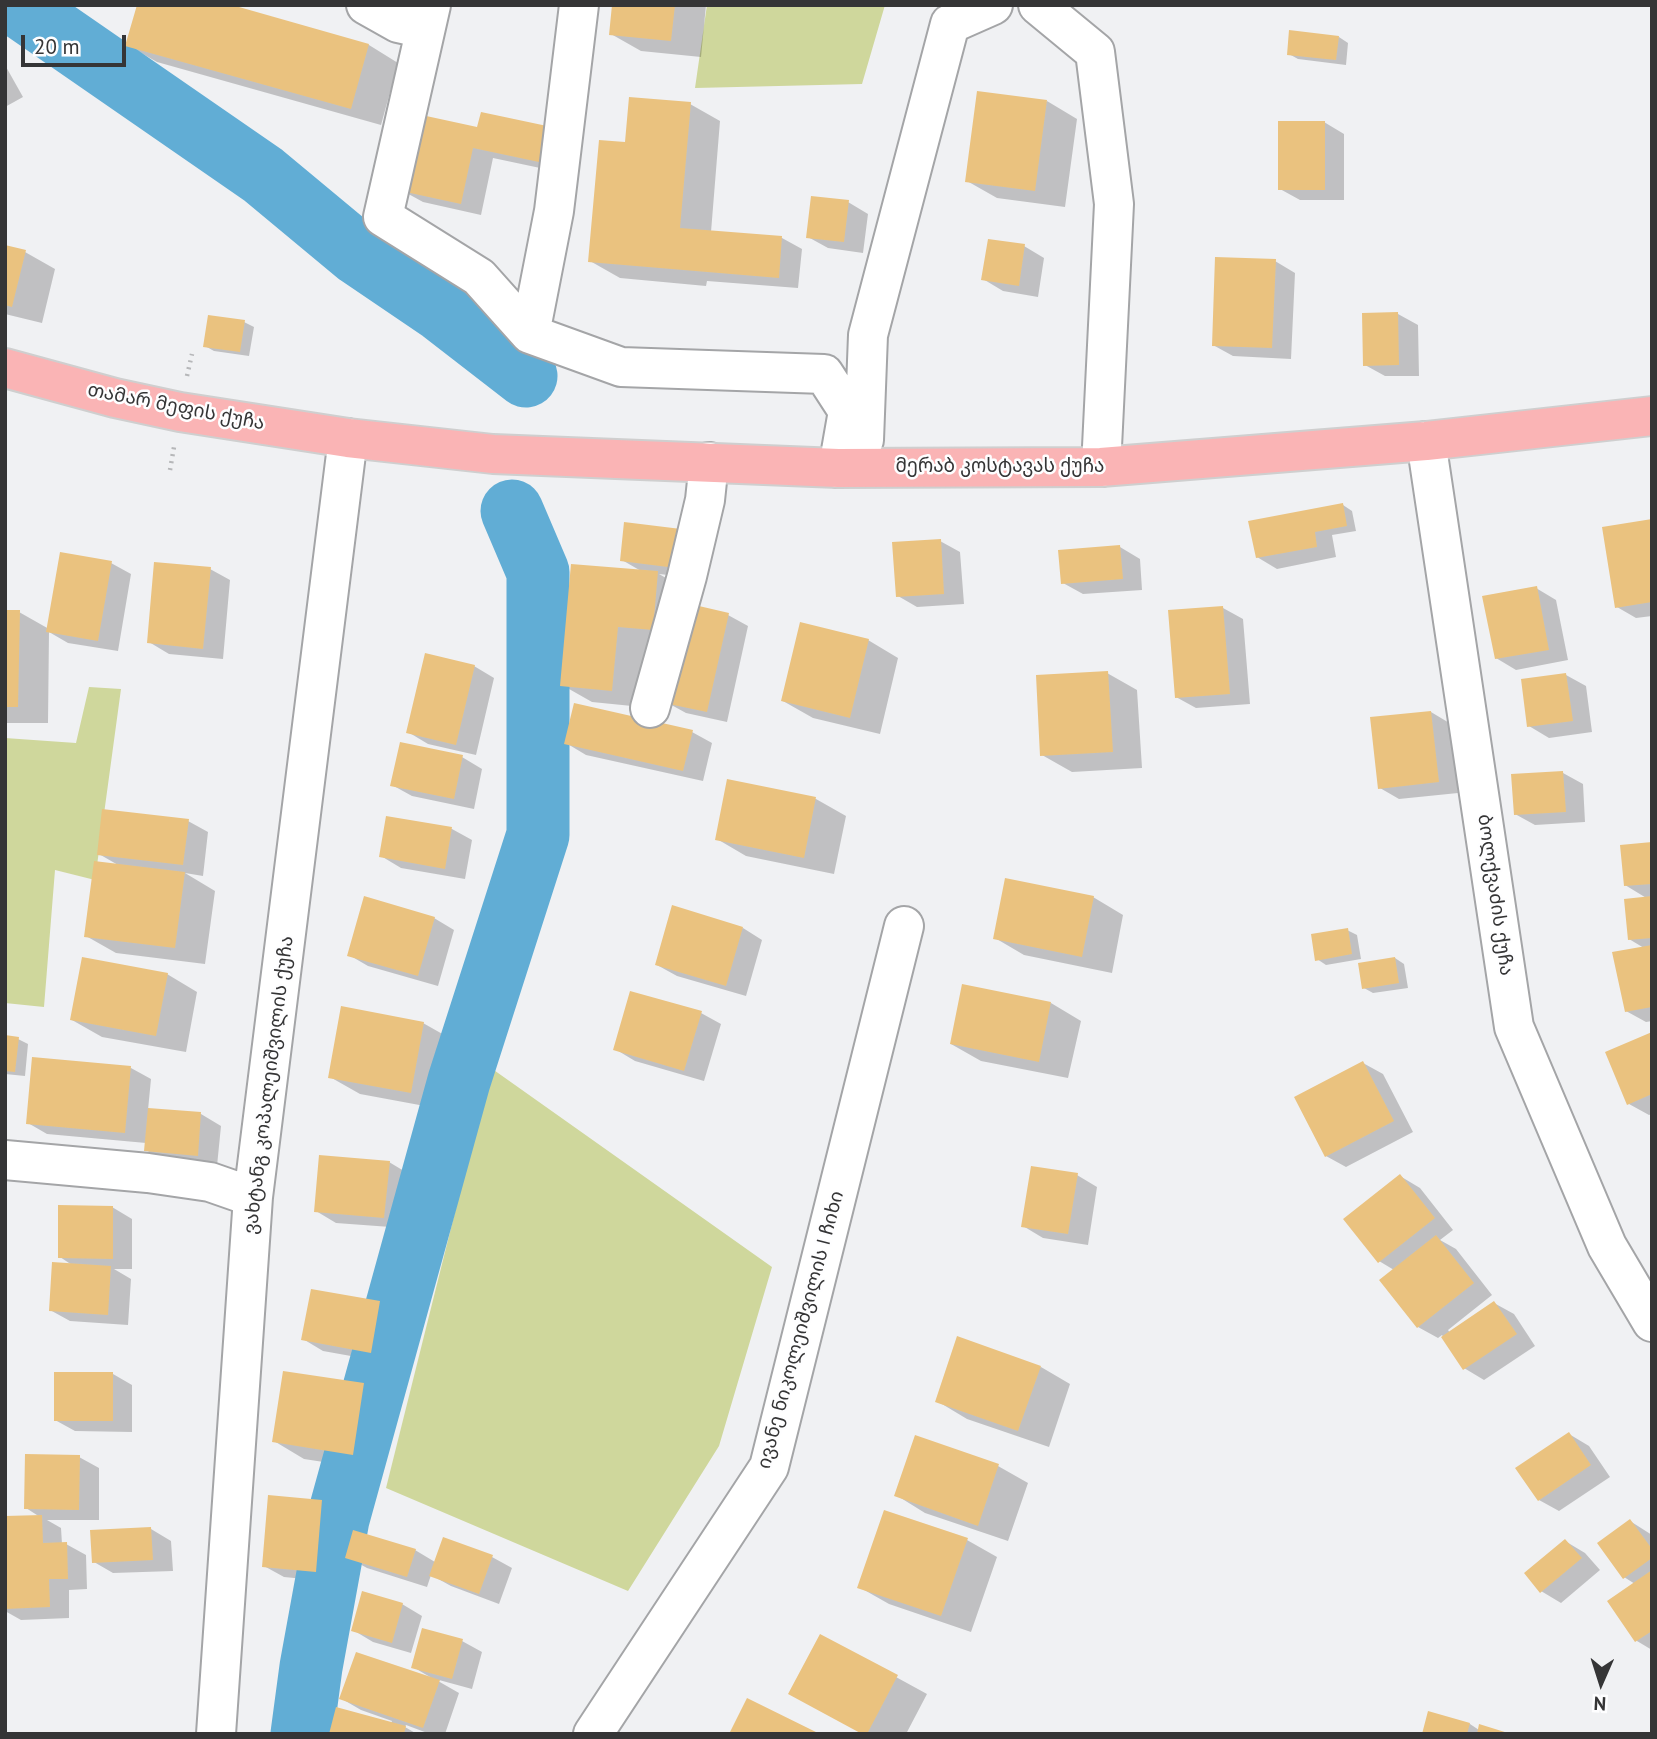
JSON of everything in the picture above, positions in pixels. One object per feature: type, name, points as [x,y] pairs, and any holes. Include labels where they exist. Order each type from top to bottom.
[{"type":"main road","name":"თამარ მეფის ქუჩა","points":[[5,368],[180,412],[348,438]]},
{"type":"main road","name":"მერაბ კოსტავას ქუჩა","points":[[348,438],[493,454],[851,468],[1101,467],[1426,441],[1652,416]]},
{"type":"street","points":[[366,5],[398,23],[428,17],[383,217],[479,277],[530,334],[621,367],[824,373],[848,411],[851,468]]},
{"type":"street","points":[[530,334],[554,211],[579,5]]},
{"type":"street","points":[[851,468],[864,417],[868,335],[950,24],[993,5]]},
{"type":"street","points":[[1038,5],[1095,52],[1114,204],[1101,467]]},
{"type":"street","name":"ვახტანგ კოპალეიშვილის ქუჩა","points":[[216,1734],[253,1197],[348,438]]},
{"type":"street","name":"ბოლქვაძის ქუჩა","points":[[1426,441],[1514,1027],[1606,1246],[1652,1322]]},
{"type":"street","points":[[650,708],[687,576],[705,500],[709,462]]},
{"type":"street","name":"ივანე ნიკოლეიშვილის I ჩიხი","points":[[593,1734],[769,1467],[904,926]]},
{"type":"street","points":[[5,1160],[148,1173],[210,1182],[253,1197]]},
{"type":"green space","points":[[707,5],[885,5],[862,84],[695,88]]},
{"type":"green space","points":[[89,687],[121,689],[95,880],[55,870],[44,1007],[5,1003],[5,738],[76,743]]},
{"type":"green space","points":[[491,1068],[772,1267],[719,1446],[628,1591],[386,1488]]},
{"type":"building","points":[[137,5],[232,5],[369,44],[351,109],[125,46]]},
{"type":"building","points":[[612,5],[675,5],[671,41],[609,35]]},
{"type":"building","points":[[1289,30],[1339,36],[1336,60],[1287,55]]},
{"type":"building","points":[[977,91],[1047,100],[1035,191],[965,182]]},
{"type":"building","points":[[629,97],[691,102],[680,228],[782,236],[779,278],[588,262],[599,140],[625,142]]},
{"type":"building","points":[[481,112],[547,126],[539,162],[473,148],[461,204],[401,191],[417,114],[477,127]]},
{"type":"building","points":[[1278,121],[1325,121],[1325,190],[1278,190]]},
{"type":"building","points":[[811,196],[849,200],[844,242],[806,238]]},
{"type":"building","points":[[988,239],[1025,244],[1019,286],[981,280]]},
{"type":"building","points":[[5,245],[26,250],[12,307],[5,305]]},
{"type":"building","points":[[1215,257],[1276,259],[1272,348],[1212,346]]},
{"type":"building","points":[[1398,312],[1399,365],[1363,366],[1362,313]]},
{"type":"building","points":[[208,315],[245,320],[240,352],[203,347]]},
{"type":"building","points":[[1343,503],[1347,526],[1315,532],[1317,547],[1256,558],[1248,521]]},
{"type":"building","points":[[1652,519],[1652,602],[1615,608],[1602,527]]},
{"type":"building","points":[[624,522],[681,529],[676,568],[620,561]]},
{"type":"building","points":[[941,539],[944,594],[896,597],[892,542]]},
{"type":"building","points":[[1120,545],[1123,579],[1061,584],[1058,550]]},
{"type":"building","points":[[60,552],[112,561],[98,641],[46,632]]},
{"type":"building","points":[[154,562],[211,567],[203,649],[147,643]]},
{"type":"building","points":[[571,564],[658,571],[653,630],[618,627],[612,691],[560,686]]},
{"type":"building","points":[[1537,586],[1549,650],[1495,659],[1482,596]]},
{"type":"building","points":[[686,603],[729,613],[707,712],[664,703]]},
{"type":"building","points":[[1223,606],[1230,694],[1175,698],[1168,610]]},
{"type":"building","points":[[5,610],[20,610],[18,707],[5,707]]},
{"type":"building","points":[[800,622],[869,639],[850,718],[781,701]]},
{"type":"building","points":[[425,653],[475,665],[456,745],[406,733]]},
{"type":"building","points":[[1108,671],[1113,752],[1040,756],[1036,675]]},
{"type":"building","points":[[1566,673],[1573,721],[1527,727],[1521,679]]},
{"type":"building","points":[[574,703],[693,730],[683,771],[564,744]]},
{"type":"building","points":[[1431,711],[1439,782],[1378,789],[1370,717]]},
{"type":"building","points":[[400,742],[463,755],[454,799],[390,786]]},
{"type":"building","points":[[1563,771],[1566,812],[1514,815],[1511,774]]},
{"type":"building","points":[[727,779],[816,797],[804,858],[715,840]]},
{"type":"building","points":[[102,809],[189,819],[183,865],[97,855]]},
{"type":"building","points":[[386,816],[452,827],[445,869],[379,857]]},
{"type":"building","points":[[1652,842],[1652,884],[1624,886],[1620,845]]},
{"type":"building","points":[[94,861],[185,872],[175,948],[84,937]]},
{"type":"building","points":[[1005,878],[1094,896],[1082,957],[993,939]]},
{"type":"building","points":[[364,896],[435,917],[418,976],[347,956]]},
{"type":"building","points":[[1652,896],[1652,938],[1628,940],[1624,899]]},
{"type":"building","points":[[672,905],[743,927],[726,986],[655,965]]},
{"type":"building","points":[[1348,928],[1352,954],[1315,961],[1311,934]]},
{"type":"building","points":[[1652,945],[1652,1007],[1625,1012],[1612,952]]},
{"type":"building","points":[[82,957],[168,973],[156,1036],[70,1020]]},
{"type":"building","points":[[1395,957],[1399,983],[1362,989],[1358,963]]},
{"type":"building","points":[[962,984],[1051,1002],[1039,1062],[950,1044]]},
{"type":"building","points":[[630,991],[702,1011],[684,1071],[613,1050]]},
{"type":"building","points":[[341,1006],[424,1022],[411,1093],[328,1078]]},
{"type":"building","points":[[1652,1032],[1652,1094],[1627,1105],[1605,1052]]},
{"type":"building","points":[[5,1035],[19,1037],[15,1072],[5,1071]]},
{"type":"building","points":[[32,1057],[131,1066],[125,1133],[26,1124]]},
{"type":"building","points":[[1363,1061],[1394,1121],[1325,1157],[1294,1097]]},
{"type":"building","points":[[148,1108],[201,1112],[198,1156],[144,1151]]},
{"type":"building","points":[[319,1155],[390,1161],[384,1218],[314,1212]]},
{"type":"building","points":[[1031,1166],[1078,1173],[1068,1234],[1021,1227]]},
{"type":"building","points":[[1400,1174],[1435,1218],[1378,1263],[1343,1219]]},
{"type":"building","points":[[58,1205],[113,1206],[113,1259],[58,1258]]},
{"type":"building","points":[[1436,1235],[1474,1283],[1417,1328],[1379,1280]]},
{"type":"building","points":[[52,1262],[111,1266],[108,1315],[49,1311]]},
{"type":"building","points":[[311,1289],[380,1301],[371,1353],[301,1340]]},
{"type":"building","points":[[1494,1301],[1517,1334],[1463,1370],[1441,1337]]},
{"type":"building","points":[[957,1336],[1041,1366],[1018,1431],[935,1402]]},
{"type":"building","points":[[283,1371],[364,1383],[353,1455],[272,1442]]},
{"type":"building","points":[[54,1372],[113,1372],[113,1421],[54,1421]]},
{"type":"building","points":[[1569,1432],[1591,1465],[1538,1501],[1515,1468]]},
{"type":"building","points":[[915,1435],[999,1464],[978,1526],[894,1496]]},
{"type":"building","points":[[25,1454],[80,1455],[79,1510],[24,1509]]},
{"type":"building","points":[[268,1495],[322,1500],[316,1572],[262,1567]]},
{"type":"building","points":[[884,1510],[968,1538],[941,1616],[857,1588]]},
{"type":"building","points":[[42,1515],[43,1543],[67,1542],[68,1579],[49,1579],[50,1607],[5,1609],[5,1516]]},
{"type":"building","points":[[1630,1519],[1652,1549],[1652,1558],[1623,1579],[1597,1543]]},
{"type":"building","points":[[151,1527],[153,1560],[92,1563],[90,1530]]},
{"type":"building","points":[[353,1530],[416,1549],[407,1577],[345,1558]]},
{"type":"building","points":[[443,1537],[493,1555],[479,1594],[429,1576]]},
{"type":"building","points":[[1565,1539],[1582,1558],[1540,1593],[1524,1573]]},
{"type":"building","points":[[1652,1570],[1652,1631],[1635,1642],[1607,1601]]},
{"type":"building","points":[[362,1591],[403,1603],[392,1643],[351,1631]]},
{"type":"building","points":[[422,1628],[463,1639],[452,1679],[411,1668]]},
{"type":"building","points":[[820,1634],[898,1675],[867,1734],[862,1734],[788,1694]]},
{"type":"building","points":[[356,1652],[440,1680],[423,1728],[339,1699]]},
{"type":"building","points":[[747,1698],[820,1734],[729,1734]]},
{"type":"building","points":[[336,1707],[406,1726],[404,1734],[329,1734]]},
{"type":"building","points":[[1428,1711],[1470,1723],[1467,1734],[1422,1734]]},
{"type":"building","points":[[1479,1724],[1508,1733],[1508,1734],[1477,1734]]},
{"type":"waterway","points":[[17,5],[263,175],[358,254],[442,311],[526,376]]},
{"type":"waterway","points":[[302,1734],[311,1667],[338,1519],[459,1081],[538,835],[538,572],[512,511]]}]
